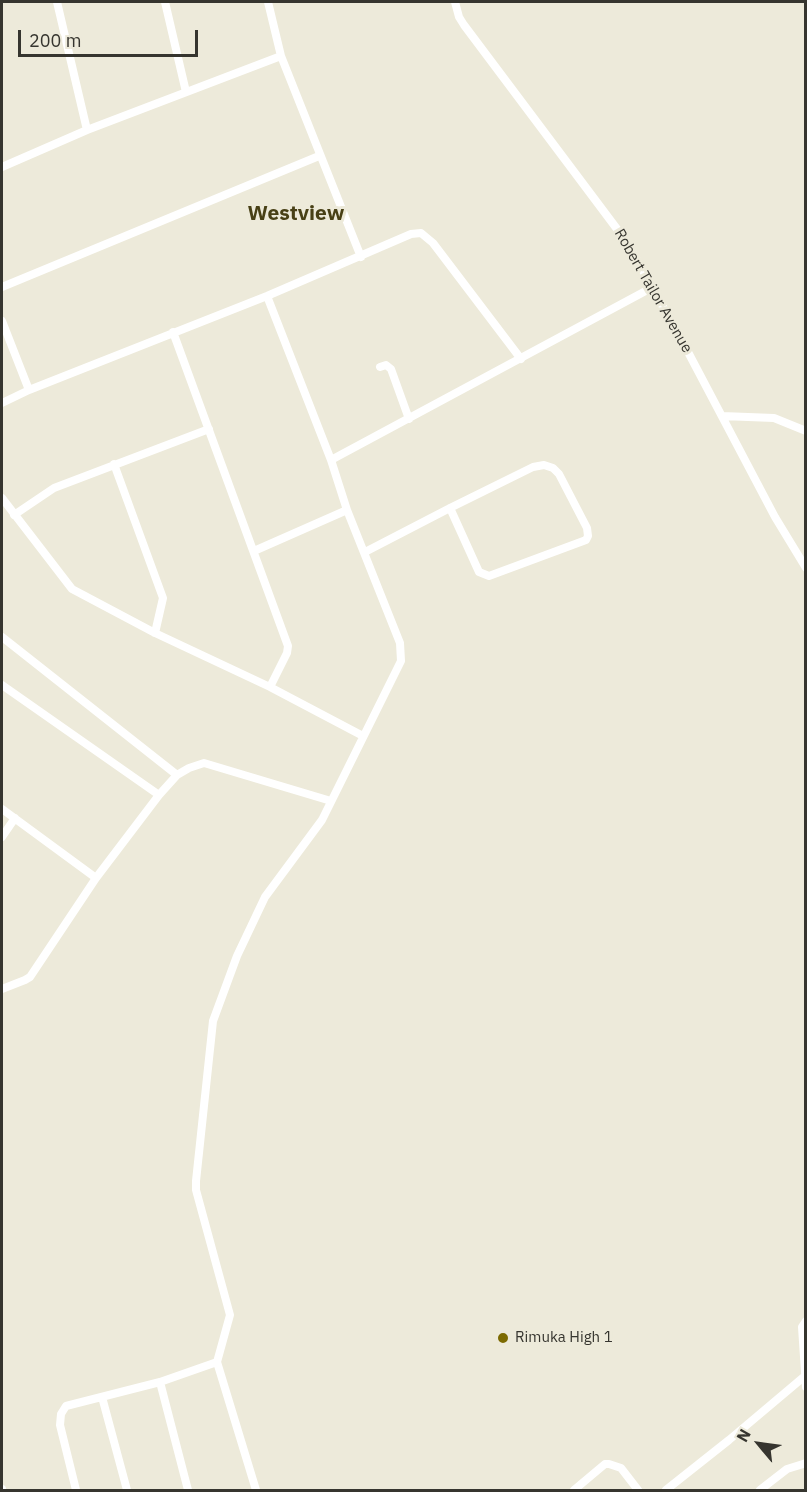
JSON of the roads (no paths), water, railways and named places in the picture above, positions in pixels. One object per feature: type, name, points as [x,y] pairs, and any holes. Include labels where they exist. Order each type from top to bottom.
[{"type":"street","points":[[57,2],[87,130]]},
{"type":"street","points":[[165,2],[186,92]]},
{"type":"street","points":[[268,2],[280,56],[361,257]]},
{"type":"street","name":"Robert Tailor Avenue","points":[[455,2],[459,17],[617,229],[653,287],[775,517],[806,568]]},
{"type":"street","points":[[2,167],[87,130],[280,56]]},
{"type":"street","points":[[2,287],[319,156]]},
{"type":"street","points":[[2,403],[29,390],[267,296],[411,234],[421,233],[428,237],[520,359]]},
{"type":"street","points":[[332,460],[653,287]]},
{"type":"street","points":[[256,1491],[217,1362],[231,1315],[196,1190],[213,1022],[237,956],[265,897],[308,840],[331,801],[401,661],[399,643],[347,510],[332,460],[267,296]]},
{"type":"street","points":[[2,321],[29,390]]},
{"type":"street","points":[[173,332],[288,646],[287,653],[270,687]]},
{"type":"street","points":[[380,367],[386,365],[391,369],[409,418]]},
{"type":"street","points":[[722,416],[774,418],[806,431]]},
{"type":"street","points":[[14,515],[48,491],[209,429]]},
{"type":"street","points":[[114,464],[163,598],[155,633]]},
{"type":"street","points":[[365,552],[450,508],[533,466],[544,465],[554,468],[559,474],[587,528],[588,536],[586,540],[489,576],[479,572],[450,508]]},
{"type":"street","points":[[2,498],[72,589],[155,633],[270,687],[363,736]]},
{"type":"street","points":[[254,551],[347,510]]},
{"type":"street","points":[[2,637],[45,674],[177,775]]},
{"type":"street","points":[[2,685],[159,795]]},
{"type":"street","points":[[2,989],[30,977],[96,878],[159,795],[177,775],[189,768],[204,764],[331,801]]},
{"type":"street","points":[[2,809],[96,878]]},
{"type":"street","points":[[2,837],[15,818]]},
{"type":"street","points":[[806,1321],[802,1327],[806,1387]]},
{"type":"street","points":[[74,1490],[60,1419],[66,1406],[160,1382],[217,1362]]},
{"type":"street","points":[[666,1491],[805,1375]]},
{"type":"street","points":[[160,1382],[188,1491]]},
{"type":"street","points":[[102,1396],[127,1491]]},
{"type":"street","points":[[760,1491],[787,1468],[806,1463]]},
{"type":"street","points":[[574,1491],[605,1464],[609,1464],[621,1468],[638,1491]]},
{"type":"place","name":"Rimuka High 1","points":[[503,1338]]},
{"type":"district","name":"Westview","points":[[296,214]]}]
